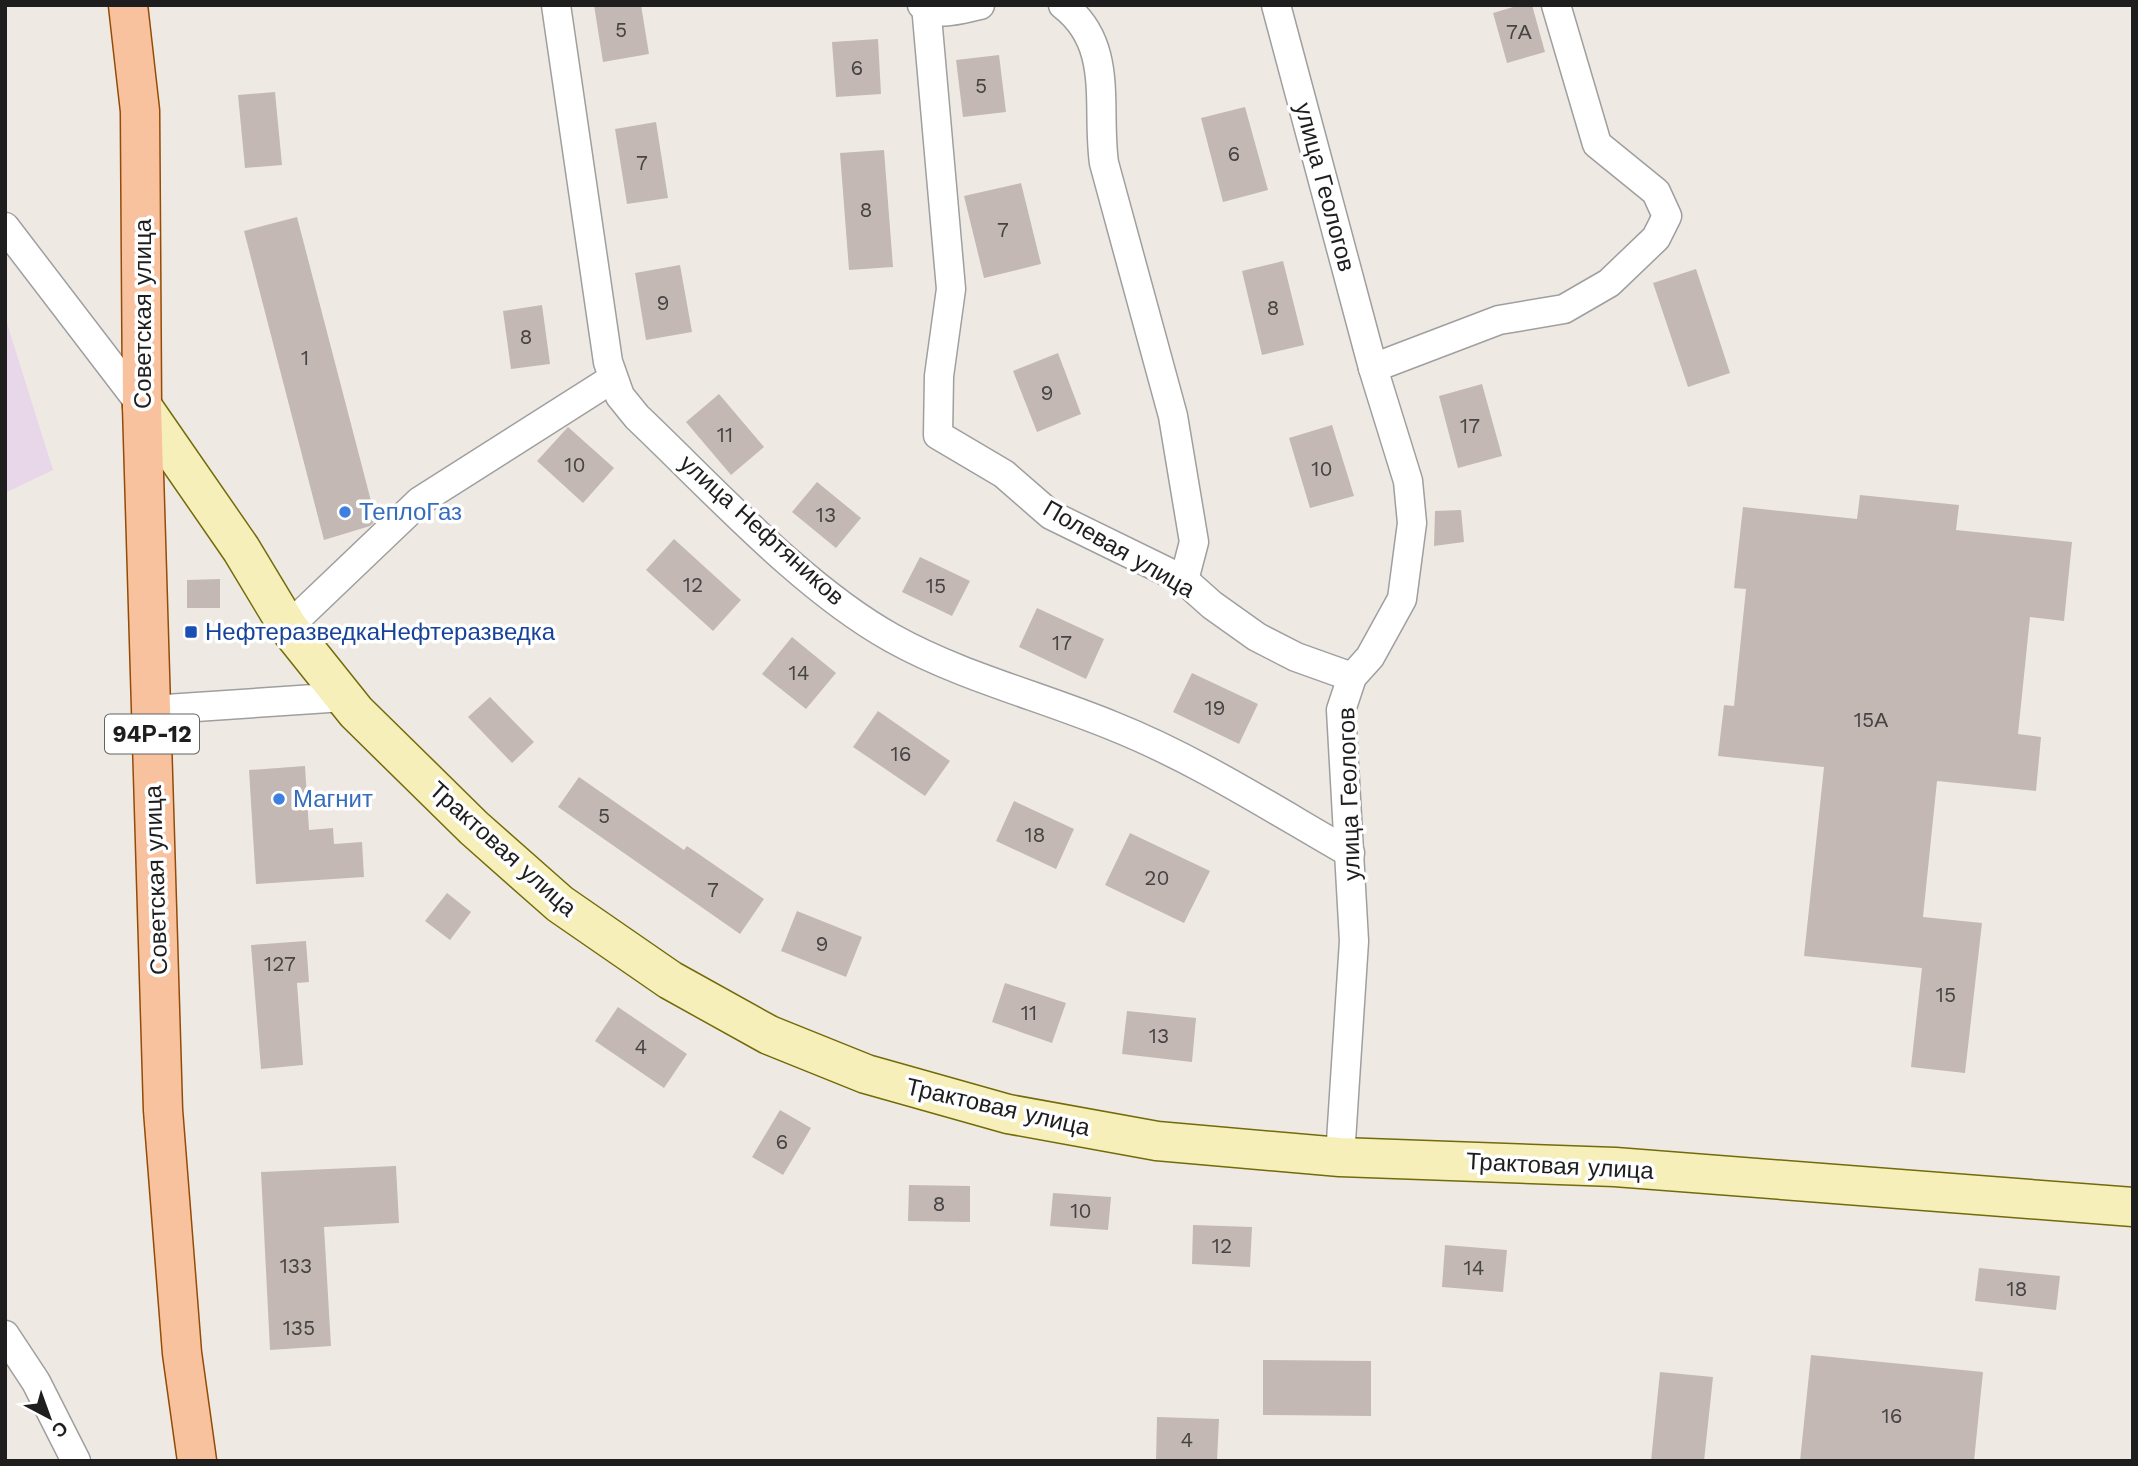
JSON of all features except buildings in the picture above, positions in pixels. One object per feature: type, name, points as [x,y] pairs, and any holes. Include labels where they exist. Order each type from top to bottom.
[{"type":"main road","name":"Советская улица","points":[[128,5],[141,111],[142,406],[163,1111],[182,1353],[197,1461]]},
{"type":"street","name":"улица Нефтяников","points":[[555,5],[612,379],[620,396],[637,417],[806,576],[892,638],[932,657],[1115,726],[1164,750],[1350,853]]},
{"type":"street","points":[[925,7],[980,5]]},
{"type":"street","points":[[1063,5],[1086,28],[1097,50],[1099,128],[1104,163],[1172,416],[1194,542],[1184,580]]},
{"type":"street","name":"улица Геологов","points":[[1276,5],[1373,368],[1408,481],[1412,523],[1402,599],[1370,657],[1352,677],[1341,710],[1354,941],[1339,1157]]},
{"type":"street","points":[[1373,368],[1499,320],[1564,309],[1609,283],[1656,238],[1667,216],[1656,192],[1597,144],[1556,5]]},
{"type":"street","name":"Полевая улица","points":[[925,7],[951,289],[939,376],[938,435],[1004,474],[1051,515],[1184,580],[1212,606],[1257,636],[1296,657],[1352,677]]},
{"type":"street","points":[[5,227],[142,406]]},
{"type":"street","points":[[288,626],[421,502],[612,379]]},
{"type":"street","name":"Трактовая улица","points":[[142,406],[241,549],[288,626],[344,697],[474,828],[560,904],[670,981],[769,1035],[866,1074],[1007,1114],[1157,1141],[1339,1157],[1615,1167],[2133,1207]]},
{"type":"street","points":[[151,710],[344,697]]},
{"type":"street","points":[[5,1335],[36,1382],[76,1461]]},
{"type":"shaded area","points":[[5,317],[53,470],[5,493]]},
{"type":"place","name":"ТеплоГаз","points":[[345,512]]},
{"type":"place","name":"НефтеразведкаНефтеразведка","points":[[191,632]]},
{"type":"place","name":"Магнит","points":[[279,799]]}]
